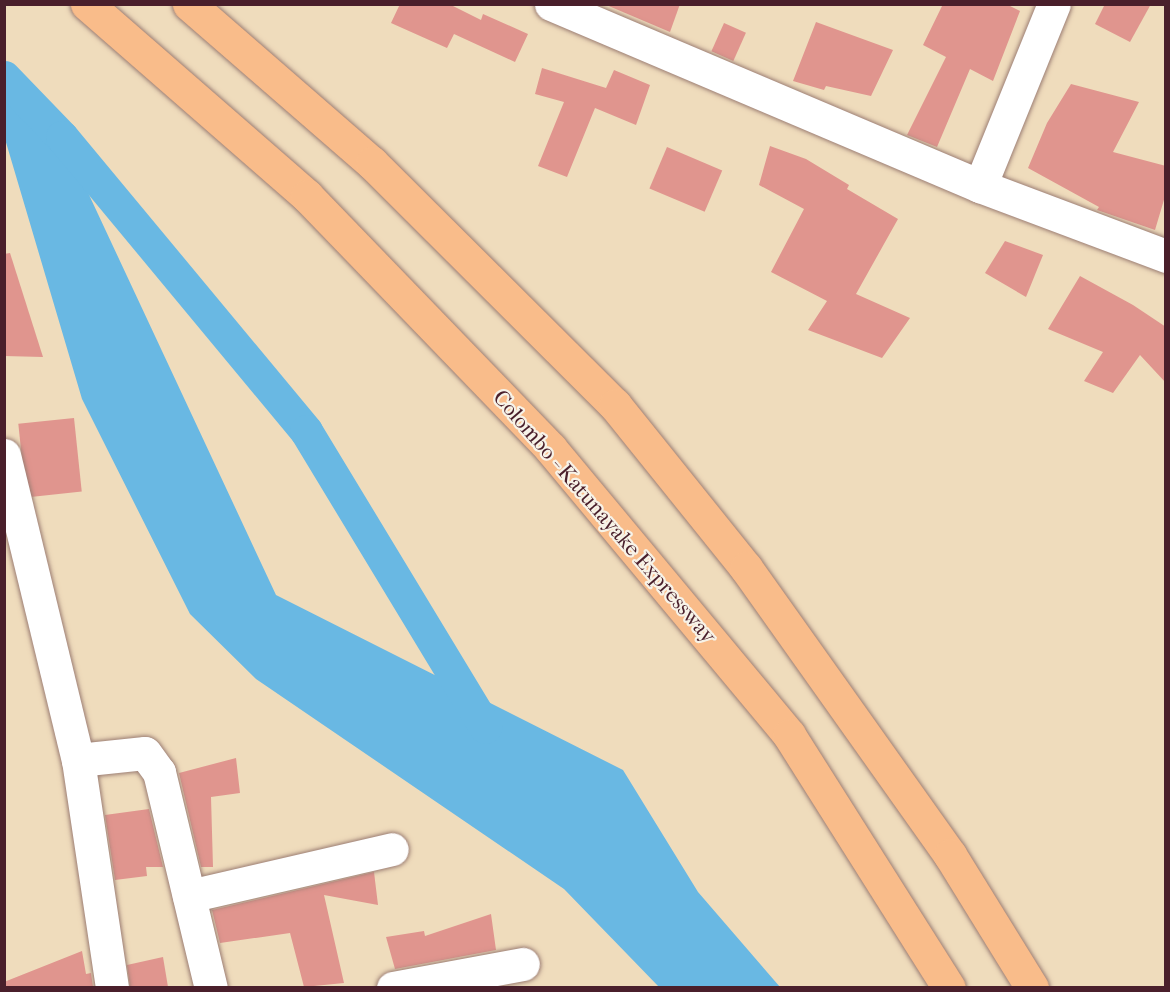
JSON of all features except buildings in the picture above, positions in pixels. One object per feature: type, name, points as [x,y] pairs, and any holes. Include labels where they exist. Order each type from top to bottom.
[{"type":"highway","name":"Colombo - Katunayake Expressway","points":[[87,4],[307,196],[551,449],[789,735],[949,987]]},
{"type":"highway","points":[[189,4],[372,163],[615,405],[746,567],[950,855],[1032,987]]},
{"type":"street","points":[[551,4],[980,186],[1166,256]]},
{"type":"street","points":[[980,186],[1054,4]]},
{"type":"street","points":[[4,455],[78,760],[112,987]]},
{"type":"street","points":[[78,760],[145,753],[159,772],[211,987]]},
{"type":"street","points":[[189,896],[392,849]]},
{"type":"street","points":[[393,987],[523,964]]},
{"type":"water","points":[[5,88],[62,137],[276,595],[623,770],[698,892],[780,987],[659,987],[564,889],[256,679],[190,614],[82,399],[5,139]]},
{"type":"waterway","points":[[4,77],[62,137],[306,431],[485,727]]}]
